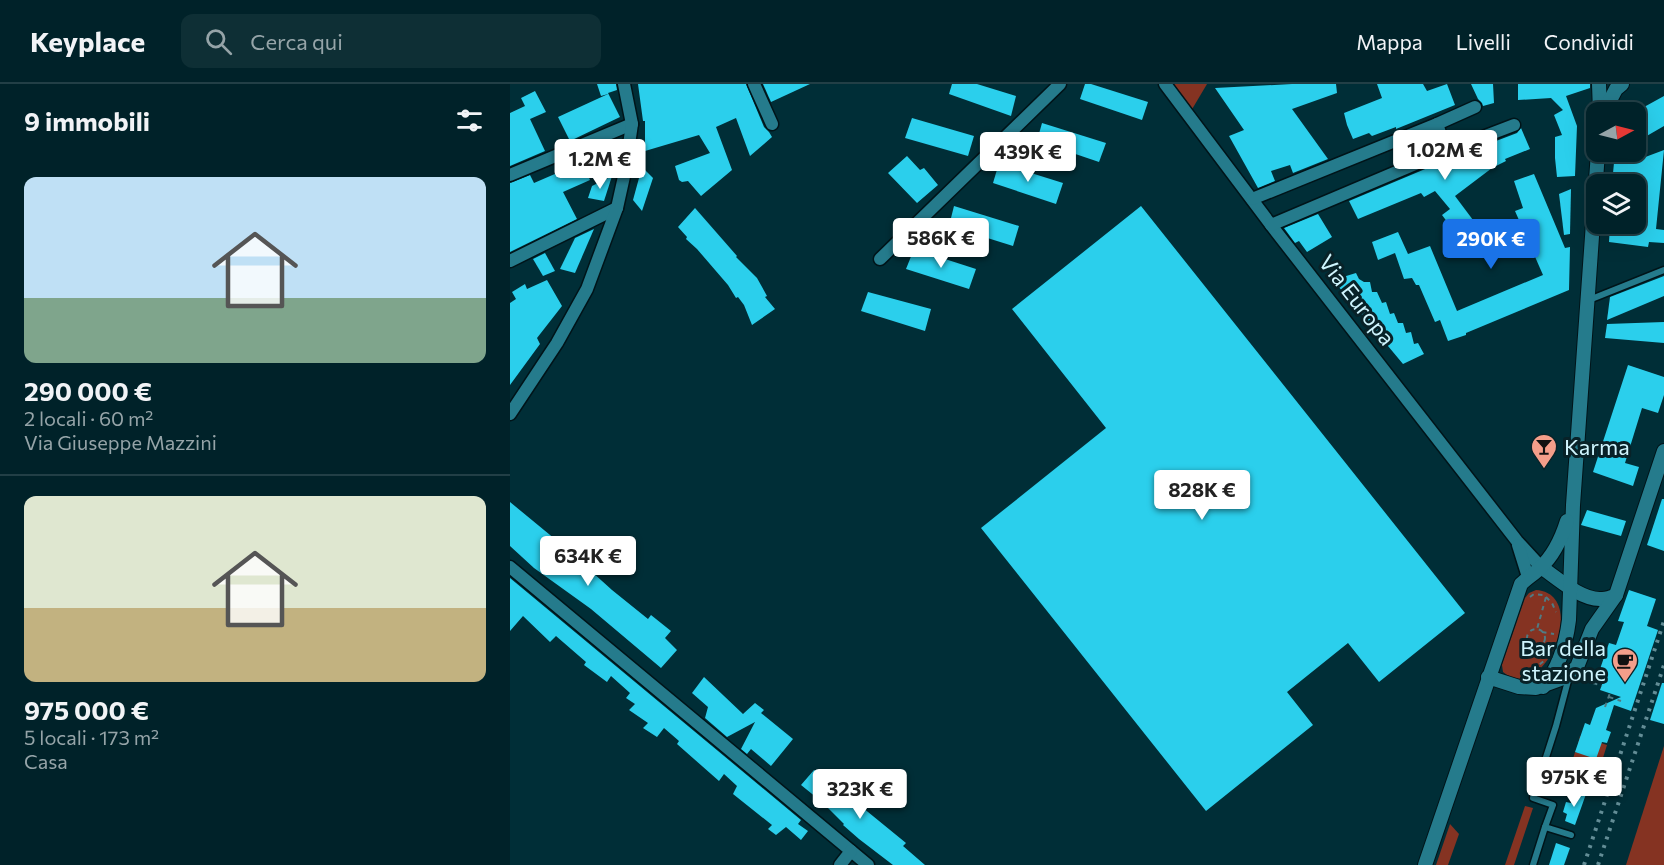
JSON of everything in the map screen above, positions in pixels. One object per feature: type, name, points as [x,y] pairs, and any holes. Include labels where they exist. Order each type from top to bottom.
[{"type":"street","points":[[510,414],[557,343],[587,289],[617,208],[632,124],[624,84]]},
{"type":"street","points":[[754,84],[772,124]]},
{"type":"street","points":[[880,259],[1060,84]]},
{"type":"street","name":"Via Europa","points":[[1165,84],[1271,225],[1517,541],[1541,567]]},
{"type":"street","points":[[1593,84],[1599,102]]},
{"type":"street","points":[[1599,84],[1600,102]]},
{"type":"street","points":[[1606,102],[1622,84]]},
{"type":"street","points":[[1251,199],[1475,108]]},
{"type":"street","points":[[510,176],[632,124]]},
{"type":"street","points":[[1437,124],[1446,152]]},
{"type":"street","points":[[1271,225],[1514,125]]},
{"type":"street","points":[[1543,687],[1558,661],[1567,638],[1573,505],[1597,162]]},
{"type":"street","points":[[510,261],[617,208]]},
{"type":"street","points":[[1488,677],[1519,687],[1531,688],[1543,687],[1570,674],[1580,661],[1592,629],[1616,595],[1664,451]]},
{"type":"street","points":[[1425,865],[1521,584],[1541,567],[1553,551],[1564,532],[1573,505]]},
{"type":"street","name":"Via Europa","points":[[1517,541],[1528,577]]},
{"type":"street","points":[[510,567],[868,865]]},
{"type":"street","points":[[1541,567],[1570,588],[1586,596],[1605,599],[1616,595]]},
{"type":"street","points":[[840,865],[851,851]]},
{"type":"lane","points":[[1586,302],[1664,270]]},
{"type":"lane","points":[[1533,865],[1553,805],[1533,798],[1570,674]]},
{"type":"lane","points":[[1545,827],[1571,836]]},
{"type":"path","points":[[1529,598],[1534,594],[1543,595],[1552,603],[1556,614]]},
{"type":"path","points":[[1537,629],[1546,597]]},
{"type":"path","points":[[1554,642],[1556,628]]},
{"type":"path","points":[[1542,632],[1545,640],[1542,645],[1531,646],[1527,641],[1527,635],[1531,630],[1537,629],[1556,635]]},
{"type":"path","points":[[1520,675],[1529,673],[1545,660],[1548,654]]},
{"type":"path","points":[[1593,683],[1602,686]]},
{"type":"path","points":[[1605,707],[1610,695],[1621,701]]},
{"type":"shaded area","points":[[1166,84],[1207,84],[1191,111]]},
{"type":"shaded area","points":[[1536,590],[1552,596],[1560,609],[1560,627],[1555,646],[1546,662],[1533,675],[1518,679],[1503,672],[1502,665],[1525,598]]},
{"type":"shaded area","points":[[1580,736],[1607,745],[1591,796],[1565,786],[1575,752],[1582,754],[1585,746],[1578,744]]},
{"type":"shaded area","points":[[1664,746],[1664,865],[1626,865]]},
{"type":"shaded area","points":[[1525,806],[1533,808],[1514,865],[1505,865]]},
{"type":"shaded area","points":[[1450,824],[1459,834],[1448,865],[1436,865]]},
{"type":"building","points":[[597,84],[616,84],[617,90],[608,93],[620,117],[570,141],[558,117],[608,94],[601,96]]},
{"type":"building","points":[[638,84],[746,84],[764,127],[772,137],[750,156],[736,118],[716,127],[732,170],[701,196],[688,181],[679,180],[675,166],[710,153],[699,135],[645,151],[645,121],[643,121]]},
{"type":"building","points":[[763,84],[810,84],[771,102]]},
{"type":"building","points":[[952,84],[977,84],[1016,96],[1011,116],[949,94]]},
{"type":"building","points":[[1085,84],[1148,102],[1142,120],[1080,99]]},
{"type":"building","points":[[1336,84],[1337,93],[1292,109],[1328,159],[1293,173],[1290,165],[1271,171],[1275,181],[1258,188],[1229,136],[1244,130],[1215,88]]},
{"type":"building","points":[[1377,84],[1423,84],[1427,91],[1447,84],[1455,105],[1396,129],[1396,127],[1372,136],[1369,133],[1353,139],[1344,113],[1382,98]]},
{"type":"building","points":[[1471,84],[1493,84],[1494,103],[1483,106]]},
{"type":"building","points":[[1518,84],[1590,84],[1590,88],[1566,96],[1577,126],[1575,176],[1557,177],[1555,137],[1562,135],[1554,115],[1563,110],[1551,98],[1518,100]]},
{"type":"building","points":[[535,91],[546,112],[530,119],[545,151],[510,166],[510,113],[525,106],[521,98]]},
{"type":"building","points":[[1664,96],[1664,126],[1646,136],[1646,106]]},
{"type":"building","points":[[912,118],[974,136],[968,156],[905,138]]},
{"type":"building","points":[[1042,123],[1106,143],[1099,162],[1037,141]]},
{"type":"building","points":[[1521,128],[1530,149],[1505,159],[1506,161],[1492,168],[1455,196],[1476,224],[1454,231],[1442,215],[1450,209],[1435,191],[1424,197],[1421,193],[1358,219],[1349,201],[1517,133]]},
{"type":"building","points":[[1664,150],[1656,229],[1664,230],[1664,243],[1649,242],[1648,247],[1609,242],[1609,234],[1646,234],[1646,174],[1613,174],[1614,162],[1646,162],[1646,157]]},
{"type":"building","points":[[579,155],[590,180],[563,192],[577,219],[510,252],[510,183],[530,175],[534,183],[571,167],[568,160]]},
{"type":"building","points":[[907,156],[920,170],[924,168],[938,185],[917,203],[888,173]]},
{"type":"building","points":[[999,163],[1063,183],[1056,204],[993,183]]},
{"type":"building","points":[[642,167],[653,178],[642,211],[633,200]]},
{"type":"building","points":[[1534,174],[1565,248],[1570,247],[1569,290],[1448,341],[1440,320],[1435,322],[1419,285],[1416,285],[1412,278],[1404,279],[1395,253],[1378,260],[1372,242],[1398,232],[1408,254],[1430,246],[1457,311],[1543,275],[1515,211],[1523,208],[1514,181]]},
{"type":"building","points":[[612,176],[604,201],[588,198],[592,186]]},
{"type":"building","points":[[1571,189],[1570,234],[1564,235],[1559,194]]},
{"type":"building","points":[[954,206],[1019,226],[1013,246],[949,226]]},
{"type":"building","points":[[1141,206],[1465,613],[1379,682],[1348,643],[1287,692],[1313,725],[1206,811],[981,528],[1106,428],[1012,309]]},
{"type":"building","points":[[695,208],[757,278],[767,296],[765,297],[775,309],[752,325],[738,297],[736,298],[728,285],[678,227]]},
{"type":"building","points":[[1318,214],[1332,237],[1307,252],[1299,241],[1295,243],[1284,228]]},
{"type":"building","points":[[594,229],[575,273],[560,269],[575,238]]},
{"type":"building","points":[[914,249],[976,269],[969,289],[906,269]]},
{"type":"building","points":[[545,253],[555,271],[543,276],[533,259]]},
{"type":"building","points":[[1356,273],[1359,279],[1370,282],[1372,292],[1377,292],[1382,303],[1386,302],[1390,314],[1394,313],[1398,323],[1403,323],[1406,333],[1411,332],[1414,344],[1418,343],[1424,354],[1403,364],[1333,280]]},
{"type":"building","points":[[1664,276],[1664,296],[1607,320],[1610,297]]},
{"type":"building","points":[[547,280],[562,306],[537,338],[540,344],[510,385],[510,303],[516,299],[512,292],[525,284],[527,289]]},
{"type":"building","points":[[868,292],[931,309],[925,331],[861,311]]},
{"type":"building","points":[[1664,322],[1664,343],[1605,338],[1607,324]]},
{"type":"building","points":[[1628,365],[1664,377],[1664,395],[1658,413],[1642,408],[1625,463],[1639,467],[1633,486],[1593,472]]},
{"type":"building","points":[[1662,499],[1664,499],[1664,551],[1647,545]]},
{"type":"building","points":[[510,502],[648,619],[651,615],[671,631],[665,638],[677,650],[661,668],[591,609],[534,568],[510,546]]},
{"type":"building","points":[[1587,510],[1626,521],[1621,536],[1581,525]]},
{"type":"building","points":[[510,578],[801,820],[798,824],[808,831],[801,840],[786,827],[776,835],[768,829],[772,825],[733,794],[737,786],[724,774],[719,781],[677,744],[679,741],[664,728],[657,737],[643,728],[648,723],[629,710],[635,704],[626,698],[630,693],[611,676],[607,682],[584,665],[586,662],[556,636],[550,642],[523,616],[510,631]]},
{"type":"building","points":[[1629,590],[1656,599],[1647,626],[1658,630],[1631,711],[1614,705],[1606,730],[1611,732],[1607,743],[1602,742],[1596,759],[1575,752],[1585,723],[1590,725],[1596,708],[1621,697],[1600,690],[1607,671],[1600,669],[1609,643],[1616,645],[1624,622],[1618,621]]},
{"type":"building","points":[[704,677],[743,714],[755,703],[764,710],[761,713],[793,739],[771,766],[751,749],[747,754],[741,749],[755,722],[727,737],[705,718],[708,707],[692,693]]},
{"type":"building","points":[[1662,683],[1664,683],[1664,724],[1650,720]]},
{"type":"building","points":[[814,770],[834,788],[844,778],[863,795],[857,803],[906,843],[903,846],[925,865],[893,865],[859,839],[822,802],[801,785]]},
{"type":"building","points":[[1576,791],[1586,794],[1575,825],[1565,821],[1567,814],[1563,812],[1566,802],[1571,803]]},
{"type":"building","points":[[1556,843],[1570,848],[1564,865],[1549,865]]},
{"type":"railway","points":[[1584,865],[1664,621]]},
{"type":"railway","points":[[1598,865],[1664,665]]},
{"type":"place","name":"Karma","points":[[1544,470]]},
{"type":"place","name":"Bar della stazione","points":[[1625,684]]}]
